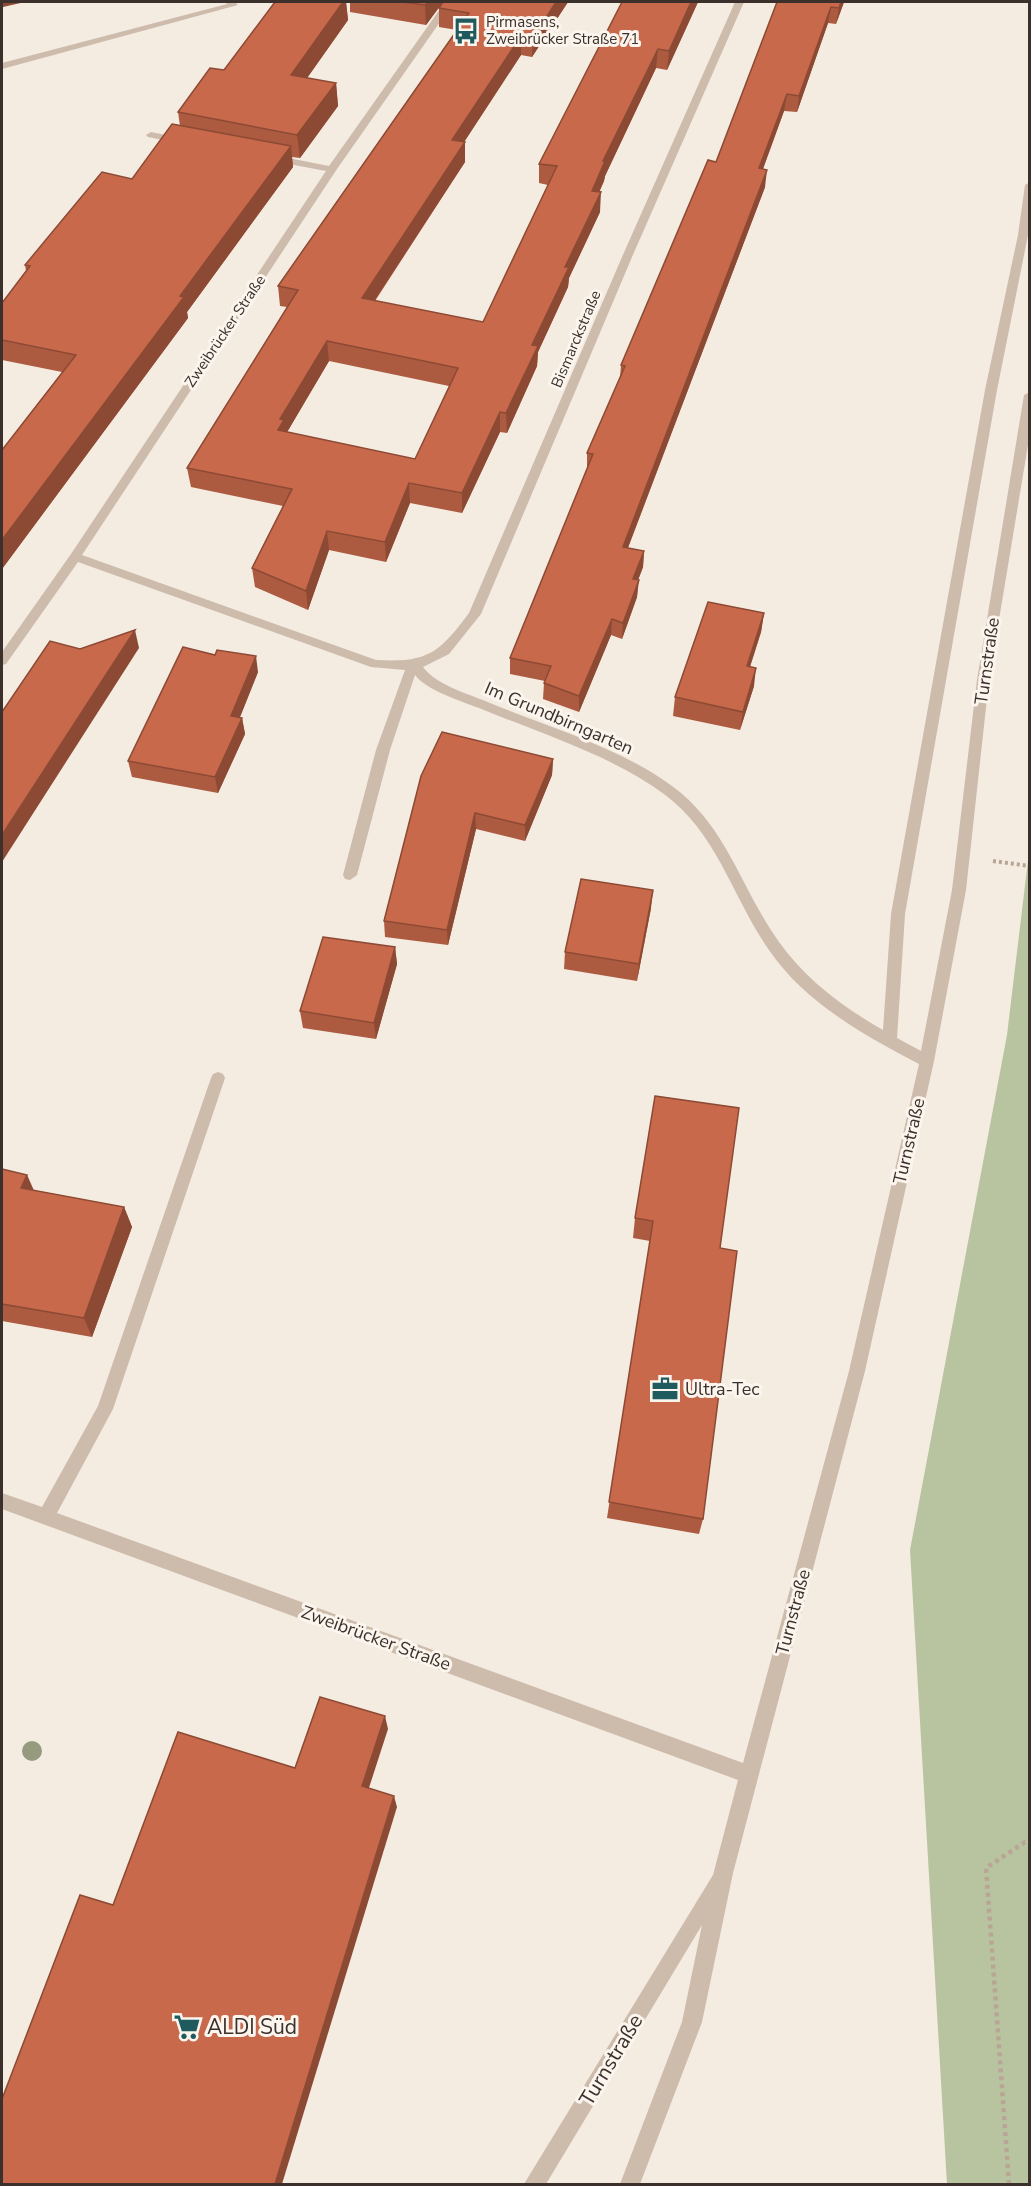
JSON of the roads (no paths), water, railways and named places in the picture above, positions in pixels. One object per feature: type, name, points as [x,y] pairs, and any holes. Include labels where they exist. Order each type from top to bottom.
[{"type":"street","points":[[2,66],[233,5],[230,2]]},
{"type":"street","name":"Zweibrücker Straße","points":[[2,661],[7,645],[75,557],[332,169],[449,2]]},
{"type":"street","name":"Bismarckstraße","points":[[415,666],[440,655],[456,640],[475,614],[627,257],[740,2]]},
{"type":"street","points":[[151,135],[196,144]]},
{"type":"street","points":[[264,156],[332,169]]},
{"type":"street","points":[[889,1042],[898,914],[991,390],[1023,235],[1029,184]]},
{"type":"street","name":"Turnstraße","points":[[630,2184],[692,2022],[723,1873],[857,1371],[927,1061],[959,890],[983,680],[1029,395]]},
{"type":"street","points":[[75,557],[375,663],[415,666]]},
{"type":"street","points":[[350,874],[383,750],[408,675],[415,666]]},
{"type":"street","name":"Im Grundbirngarten","points":[[415,666],[424,678],[624,764],[676,797],[694,812],[714,836],[772,944],[788,967],[804,984],[889,1042],[927,1061]]},
{"type":"street","points":[[45,1518],[105,1410],[219,1078]]},
{"type":"street","name":"Zweibrücker Straße","points":[[2,1501],[751,1775]]},
{"type":"street","name":"Turnstraße","points":[[534,2184],[723,1873]]},
{"type":"place","name":"Pirmasens, Zweibrücker Straße 71","points":[[466,31]]},
{"type":"place","name":"Ultra-Tec","points":[[665,1389]]},
{"type":"place","name":"ALDI Süd","points":[[187,2027]]}]
